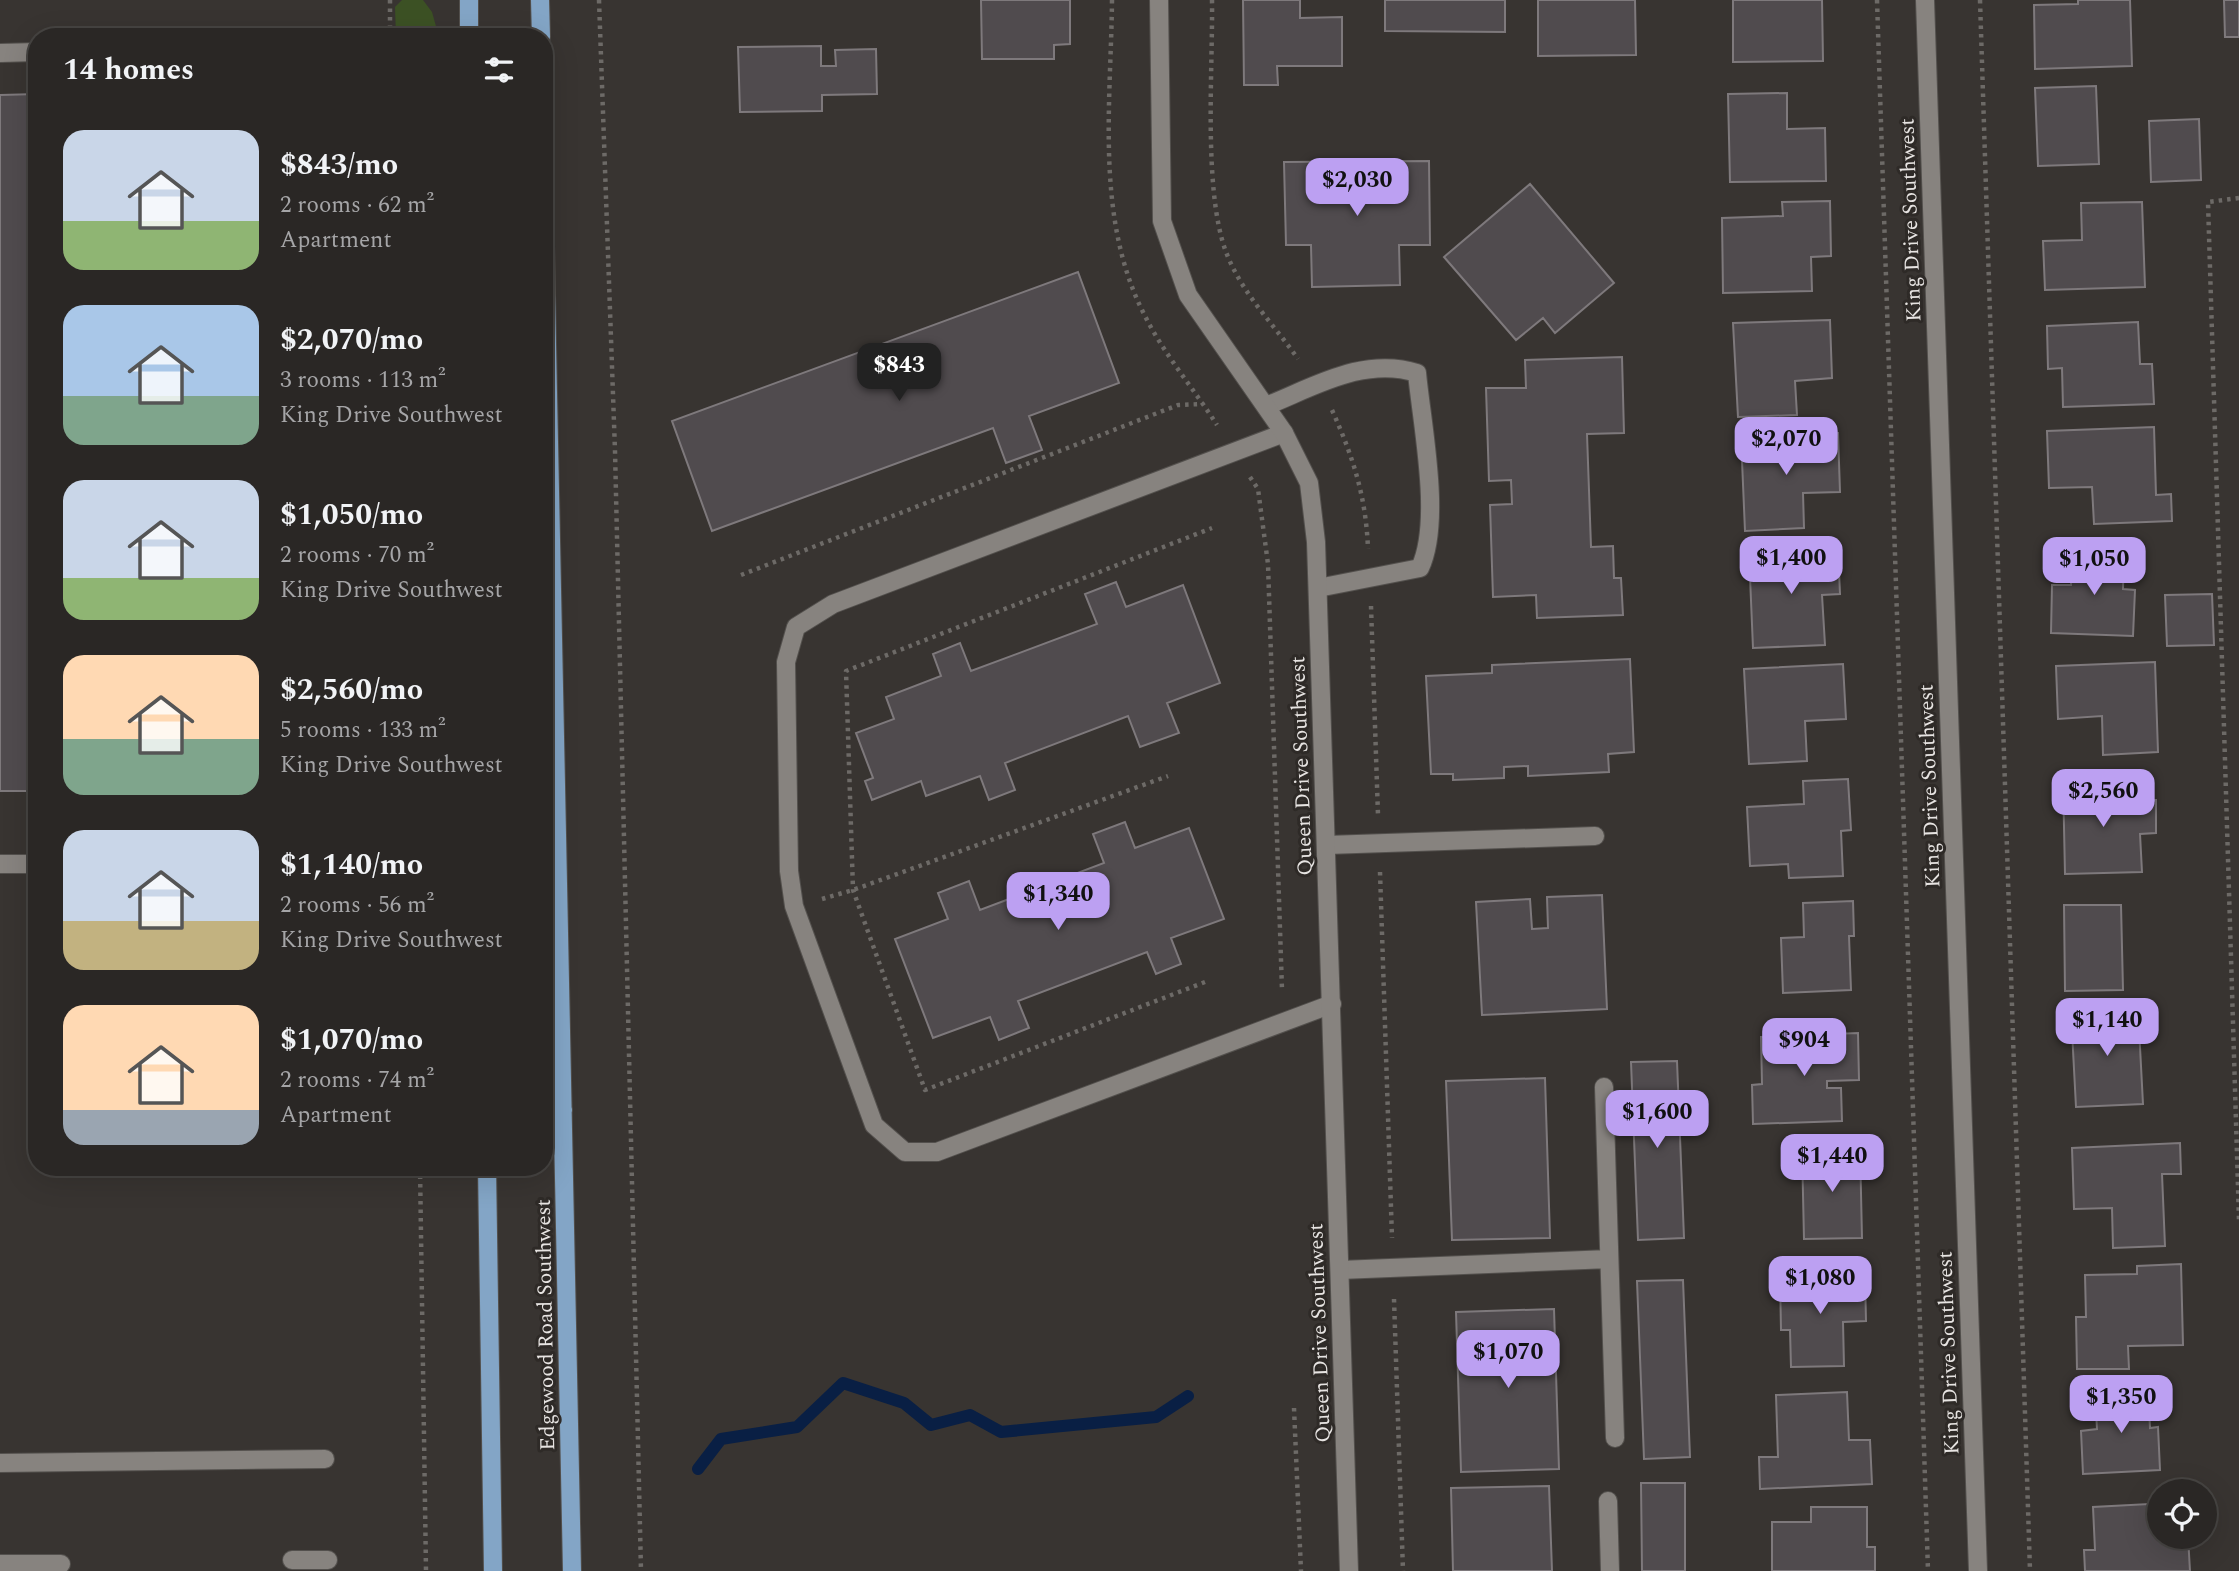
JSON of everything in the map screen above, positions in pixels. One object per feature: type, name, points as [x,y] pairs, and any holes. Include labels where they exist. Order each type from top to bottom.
[{"type":"main road","points":[[469,0],[470,28]]},
{"type":"main road","points":[[540,0],[541,28]]},
{"type":"main road","name":"Edgewood Road Southwest","points":[[553,629],[572,1571]]},
{"type":"main road","points":[[553,1106],[563,1110]]},
{"type":"main road","points":[[487,1176],[493,1571]]},
{"type":"street","name":"Queen Drive Southwest","points":[[1159,0],[1162,221],[1188,295],[1284,433],[1309,483],[1318,588],[1349,1571]]},
{"type":"street","name":"King Drive Southwest","points":[[1925,0],[1978,1571]]},
{"type":"street","points":[[0,53],[28,52]]},
{"type":"street","points":[[1266,406],[1355,370],[1395,366],[1417,373],[1430,504],[1427,552],[1420,568],[1318,588]]},
{"type":"street","points":[[1284,433],[833,604],[796,627],[786,662],[789,872],[794,906],[874,1125],[905,1152],[937,1152],[1332,1004]]},
{"type":"street","points":[[1326,845],[1595,835]]},
{"type":"street","points":[[0,864],[28,864]]},
{"type":"street","points":[[1604,1087],[1615,1438]]},
{"type":"street","points":[[1340,1270],[1609,1259]]},
{"type":"street","points":[[0,1463],[326,1459]]},
{"type":"street","points":[[1608,1501],[1609,1571]]},
{"type":"street","points":[[292,1560],[328,1559]]},
{"type":"street","points":[[0,1564],[31,1568],[61,1564]]},
{"type":"path","points":[[390,0],[390,28]]},
{"type":"path","points":[[598,0],[615,451],[641,1571]]},
{"type":"path","points":[[1112,0],[1110,190],[1118,242],[1144,314],[1258,489],[1268,564],[1283,1022]]},
{"type":"path","points":[[1877,0],[1927,1571]]},
{"type":"path","points":[[1980,0],[2030,1571]]},
{"type":"path","points":[[2239,198],[2208,202],[2239,1220]]},
{"type":"path","points":[[741,575],[1178,405],[1203,404]]},
{"type":"path","points":[[1205,982],[925,1090],[853,890],[846,671],[1212,528]]},
{"type":"path","points":[[794,906],[853,890],[1168,776]]},
{"type":"path","points":[[420,1176],[426,1571]]},
{"type":"path","points":[[1294,1408],[1301,1571]]},
{"type":"green space","points":[[402,0],[423,0],[432,12],[436,28],[396,28],[395,7]]},
{"type":"building","points":[[981,0],[1070,0],[1070,44],[1054,45],[1054,59],[982,59]]},
{"type":"building","points":[[1243,0],[1300,0],[1300,18],[1342,17],[1342,66],[1277,66],[1278,85],[1244,85]]},
{"type":"building","points":[[1385,0],[1505,0],[1505,32],[1385,31]]},
{"type":"building","points":[[1538,0],[1635,0],[1636,55],[1538,56]]},
{"type":"building","points":[[1733,0],[1822,0],[1823,61],[1733,62]]},
{"type":"building","points":[[2078,0],[2130,0],[2132,66],[2035,69],[2034,5],[2078,4]]},
{"type":"building","points":[[2224,0],[2239,0],[2239,37],[2225,37]]},
{"type":"building","points":[[821,46],[821,66],[836,66],[835,50],[876,49],[877,94],[822,95],[822,111],[740,112],[738,47]]},
{"type":"building","points":[[2096,86],[2099,164],[2038,166],[2035,88]]},
{"type":"building","points":[[1787,93],[1787,129],[1825,128],[1826,181],[1730,182],[1728,94]]},
{"type":"building","points":[[28,94],[28,791],[0,791],[0,95]]},
{"type":"building","points":[[2199,119],[2201,180],[2151,182],[2149,121]]},
{"type":"building","points":[[1429,161],[1430,245],[1399,245],[1400,285],[1312,287],[1311,245],[1286,245],[1284,162]]},
{"type":"building","points":[[1530,184],[1614,283],[1555,333],[1543,318],[1516,340],[1444,257]]},
{"type":"building","points":[[1830,201],[1831,256],[1811,257],[1812,291],[1723,293],[1722,218],[1783,216],[1782,202]]},
{"type":"building","points":[[2142,202],[2145,287],[2045,290],[2043,241],[2082,240],[2081,203]]},
{"type":"building","points":[[1078,272],[1119,383],[1029,416],[1042,450],[1006,463],[993,428],[712,531],[672,421]]},
{"type":"building","points":[[1830,320],[1832,378],[1795,381],[1797,415],[1738,417],[1733,323]]},
{"type":"building","points":[[2138,322],[2140,364],[2152,364],[2154,404],[2063,407],[2062,368],[2048,369],[2047,326]]},
{"type":"building","points":[[1622,357],[1624,433],[1587,434],[1591,547],[1613,546],[1614,578],[1621,578],[1623,615],[1537,618],[1536,595],[1493,597],[1490,505],[1512,504],[1511,480],[1489,481],[1486,388],[1526,388],[1525,360]]},
{"type":"building","points":[[2154,427],[2156,495],[2171,494],[2172,521],[2094,524],[2092,487],[2049,488],[2047,431]]},
{"type":"building","points":[[1838,433],[1840,492],[1803,493],[1804,528],[1745,531],[1741,437]]},
{"type":"building","points":[[1838,549],[1840,594],[1822,595],[1825,645],[1753,648],[1749,553]]},
{"type":"building","points":[[2072,549],[2124,550],[2123,589],[2135,590],[2133,636],[2051,633],[2052,585],[2071,585]]},
{"type":"building","points":[[1116,582],[1126,607],[1183,585],[1220,683],[1167,703],[1179,733],[1140,747],[1128,716],[1005,763],[1015,790],[989,800],[980,776],[926,796],[921,781],[872,800],[865,781],[873,778],[856,733],[894,719],[886,697],[941,676],[933,654],[960,643],[971,671],[1097,624],[1085,594]]},
{"type":"building","points":[[2212,594],[2214,645],[2167,646],[2165,595]]},
{"type":"building","points":[[1630,659],[1634,752],[1608,754],[1609,772],[1528,776],[1528,766],[1504,767],[1504,778],[1453,780],[1453,774],[1431,774],[1426,676],[1492,673],[1492,665]]},
{"type":"building","points":[[2155,662],[2158,752],[2103,755],[2102,716],[2058,719],[2056,666]]},
{"type":"building","points":[[1843,664],[1846,719],[1805,721],[1807,761],[1749,764],[1744,669]]},
{"type":"building","points":[[2104,778],[2105,801],[2156,800],[2156,833],[2140,834],[2142,872],[2065,874],[2063,779]]},
{"type":"building","points":[[1848,779],[1851,830],[1841,831],[1843,876],[1789,878],[1788,864],[1750,866],[1747,807],[1804,804],[1803,781]]},
{"type":"building","points":[[1125,822],[1135,848],[1189,828],[1224,919],[1171,938],[1181,964],[1156,974],[1147,952],[1018,1001],[1029,1028],[999,1040],[990,1017],[933,1038],[895,939],[948,919],[938,893],[969,881],[980,910],[1104,863],[1093,834]]},
{"type":"building","points":[[1602,895],[1607,1009],[1482,1015],[1476,902],[1530,899],[1532,929],[1548,928],[1547,897]]},
{"type":"building","points":[[1853,901],[1854,936],[1849,936],[1851,990],[1783,993],[1781,938],[1804,937],[1803,903]]},
{"type":"building","points":[[2064,905],[2121,905],[2123,990],[2065,991]]},
{"type":"building","points":[[2138,1009],[2143,1104],[2076,1107],[2071,1012]]},
{"type":"building","points":[[1858,1033],[1859,1080],[1827,1081],[1827,1088],[1841,1088],[1842,1121],[1753,1124],[1752,1085],[1762,1084],[1761,1037]]},
{"type":"building","points":[[1677,1061],[1684,1238],[1638,1240],[1631,1062]]},
{"type":"building","points":[[1545,1078],[1550,1238],[1452,1240],[1446,1081]]},
{"type":"building","points":[[2180,1143],[2181,1174],[2162,1174],[2165,1246],[2113,1248],[2112,1208],[2074,1209],[2072,1148]]},
{"type":"building","points":[[1860,1148],[1862,1238],[1804,1239],[1802,1149]]},
{"type":"building","points":[[2181,1264],[2183,1345],[2128,1346],[2129,1369],[2077,1369],[2076,1317],[2086,1317],[2085,1275],[2137,1274],[2137,1266]]},
{"type":"building","points":[[1865,1276],[1866,1321],[1843,1322],[1844,1366],[1791,1367],[1790,1330],[1781,1330],[1780,1277]]},
{"type":"building","points":[[1683,1280],[1690,1457],[1644,1459],[1637,1281]]},
{"type":"building","points":[[1554,1309],[1559,1469],[1461,1472],[1456,1312]]},
{"type":"building","points":[[2148,1390],[2150,1428],[2158,1427],[2160,1470],[2083,1474],[2081,1431],[2097,1429],[2095,1393]]},
{"type":"building","points":[[1847,1392],[1849,1440],[1870,1440],[1872,1484],[1760,1489],[1759,1457],[1778,1457],[1776,1395]]},
{"type":"building","points":[[1641,1483],[1685,1483],[1685,1571],[1642,1571]]},
{"type":"building","points":[[1549,1486],[1552,1571],[1453,1571],[1451,1488]]},
{"type":"building","points":[[2147,1504],[2147,1549],[2189,1549],[2190,1571],[2085,1571],[2084,1550],[2095,1550],[2093,1507]]},
{"type":"building","points":[[1811,1507],[1867,1507],[1867,1547],[1875,1547],[1875,1571],[1772,1571],[1772,1522],[1811,1522]]},
{"type":"waterway","points":[[698,1469],[721,1439],[797,1427],[843,1383],[904,1403],[931,1425],[970,1415],[1001,1432],[1156,1417],[1188,1396]]}]
